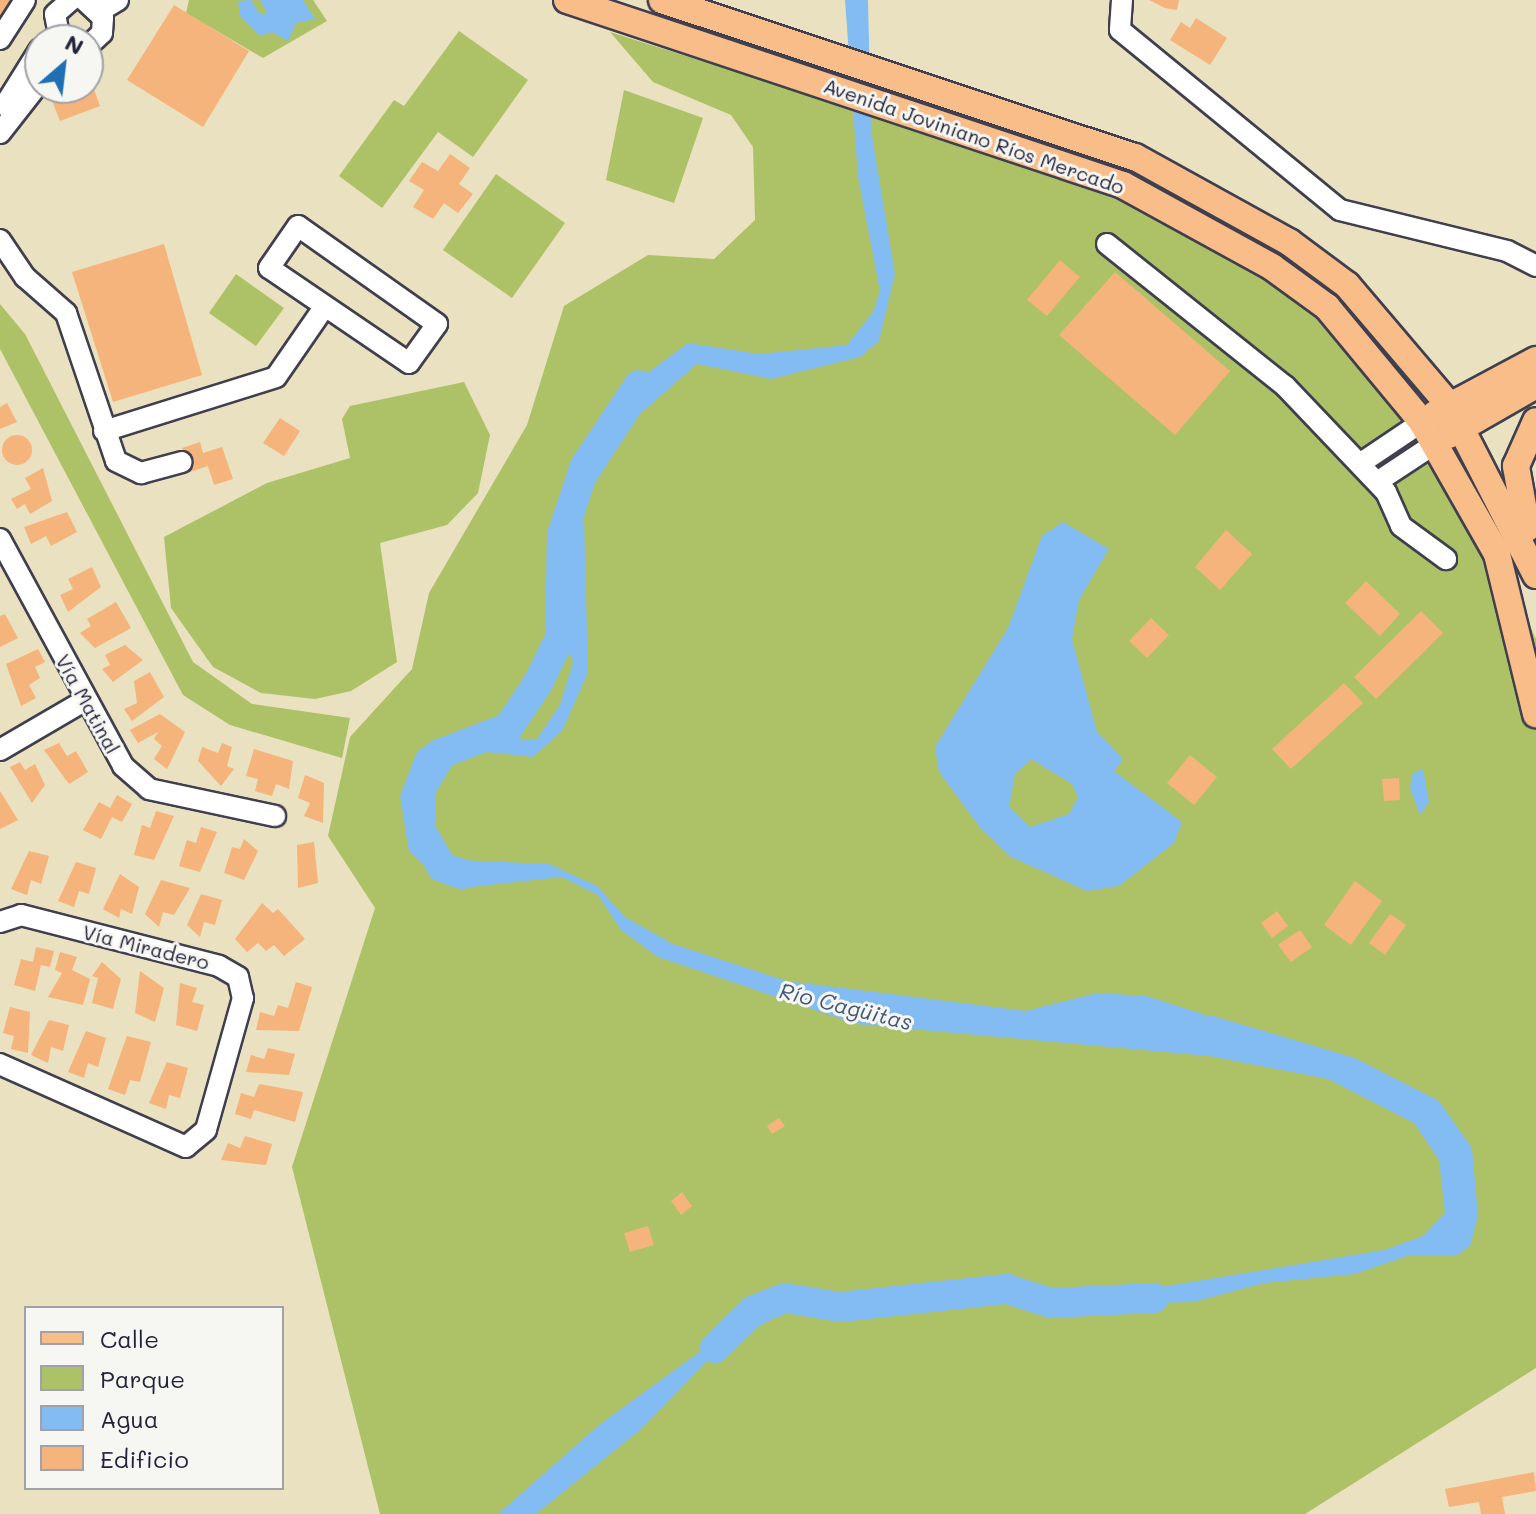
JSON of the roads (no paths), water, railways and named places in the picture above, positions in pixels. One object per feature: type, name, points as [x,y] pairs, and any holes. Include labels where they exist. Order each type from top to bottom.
[{"type":"main road","name":"Avenida Joviniano Ríos Mercado","points":[[567,0],[1123,185],[1272,267],[1327,307],[1429,433],[1497,554],[1536,714]]},
{"type":"main road","name":"Avenida Joviniano Ríos Mercado","points":[[662,0],[1135,157],[1289,242],[1347,285],[1456,416],[1534,567]]},
{"type":"main road","points":[[1429,433],[1536,360]]},
{"type":"main road","points":[[1456,416],[1536,385]]},
{"type":"main road","points":[[1534,567],[1516,466],[1536,421]]},
{"type":"street","points":[[0,39],[25,0]]},
{"type":"street","points":[[55,24],[55,14],[71,0]]},
{"type":"street","points":[[98,24],[90,3],[118,0]]},
{"type":"street","points":[[1122,0],[1120,30],[1340,210],[1507,251],[1536,266]]},
{"type":"street","points":[[3,124],[8,100],[24,74]]},
{"type":"street","points":[[3,124],[24,100]]},
{"type":"street","points":[[298,226],[437,324],[409,363],[325,306],[269,268],[298,226]]},
{"type":"street","points":[[0,240],[25,277],[66,313],[112,456],[127,470],[182,462]]},
{"type":"street","points":[[1107,244],[1285,386],[1377,482],[1401,526],[1446,559]]},
{"type":"street","points":[[104,431],[276,377],[325,306]]},
{"type":"street","points":[[1361,463],[1429,433]]},
{"type":"street","points":[[1377,482],[1429,433]]},
{"type":"street","name":"Vía Matinal","points":[[0,539],[7,571],[123,766],[149,789],[275,816]]},
{"type":"street","points":[[0,750],[84,701]]},
{"type":"street","name":"Vía Miradero","points":[[0,922],[21,915],[219,966],[238,977],[243,998],[206,1130],[186,1147],[0,1064]]},
{"type":"water","points":[[251,0],[260,14],[267,13],[260,0],[303,0],[315,19],[296,23],[288,41],[272,32],[260,36],[240,16],[238,1]]},
{"type":"water","points":[[845,0],[868,0],[871,130],[895,274],[879,341],[860,357],[771,379],[697,364],[640,414],[591,489],[584,516],[588,673],[562,731],[533,757],[448,748],[431,758],[417,824],[430,849],[459,860],[549,864],[597,886],[625,917],[673,944],[787,981],[1106,1021],[1210,1015],[1355,1058],[1439,1101],[1472,1148],[1478,1216],[1470,1246],[1456,1256],[1410,1255],[1355,1274],[1264,1283],[1194,1302],[1114,1304],[1113,1295],[1384,1250],[1423,1236],[1445,1213],[1439,1160],[1414,1123],[1328,1079],[1209,1056],[856,1024],[658,957],[621,930],[598,895],[562,877],[463,888],[437,878],[409,851],[400,796],[417,752],[433,740],[536,740],[560,705],[573,662],[556,615],[566,506],[582,460],[607,442],[630,386],[688,343],[759,354],[847,345],[873,312],[880,291],[858,177]]},
{"type":"water","points":[[1063,522],[1109,549],[1079,600],[1072,639],[1097,732],[1123,759],[1114,771],[1182,822],[1174,843],[1119,886],[1087,891],[1011,857],[982,830],[939,772],[935,747],[1008,628],[1042,536]],"holes":[[[1031,759],[1072,784],[1078,797],[1069,814],[1030,827],[1009,807],[1015,774]]]},
{"type":"water","points":[[1423,769],[1429,802],[1420,815],[1410,788],[1413,773]]},
{"type":"water","points":[[778,1295],[780,1315],[722,1346],[640,1430],[536,1514],[498,1514],[599,1425]]},
{"type":"waterway","name":"Río Cagüitas","points":[[462,874],[442,867],[421,831],[421,788],[442,753],[508,728],[538,683],[560,638],[562,535],[585,466],[639,385]]},
{"type":"waterway","name":"Río Cagüitas","points":[[1031,1025],[1099,1008],[1144,1011],[1197,1028]]},
{"type":"waterway","name":"Río Cagüitas","points":[[715,1348],[754,1310],[785,1298],[840,1307],[1007,1289],[1051,1303],[1154,1298]]}]
